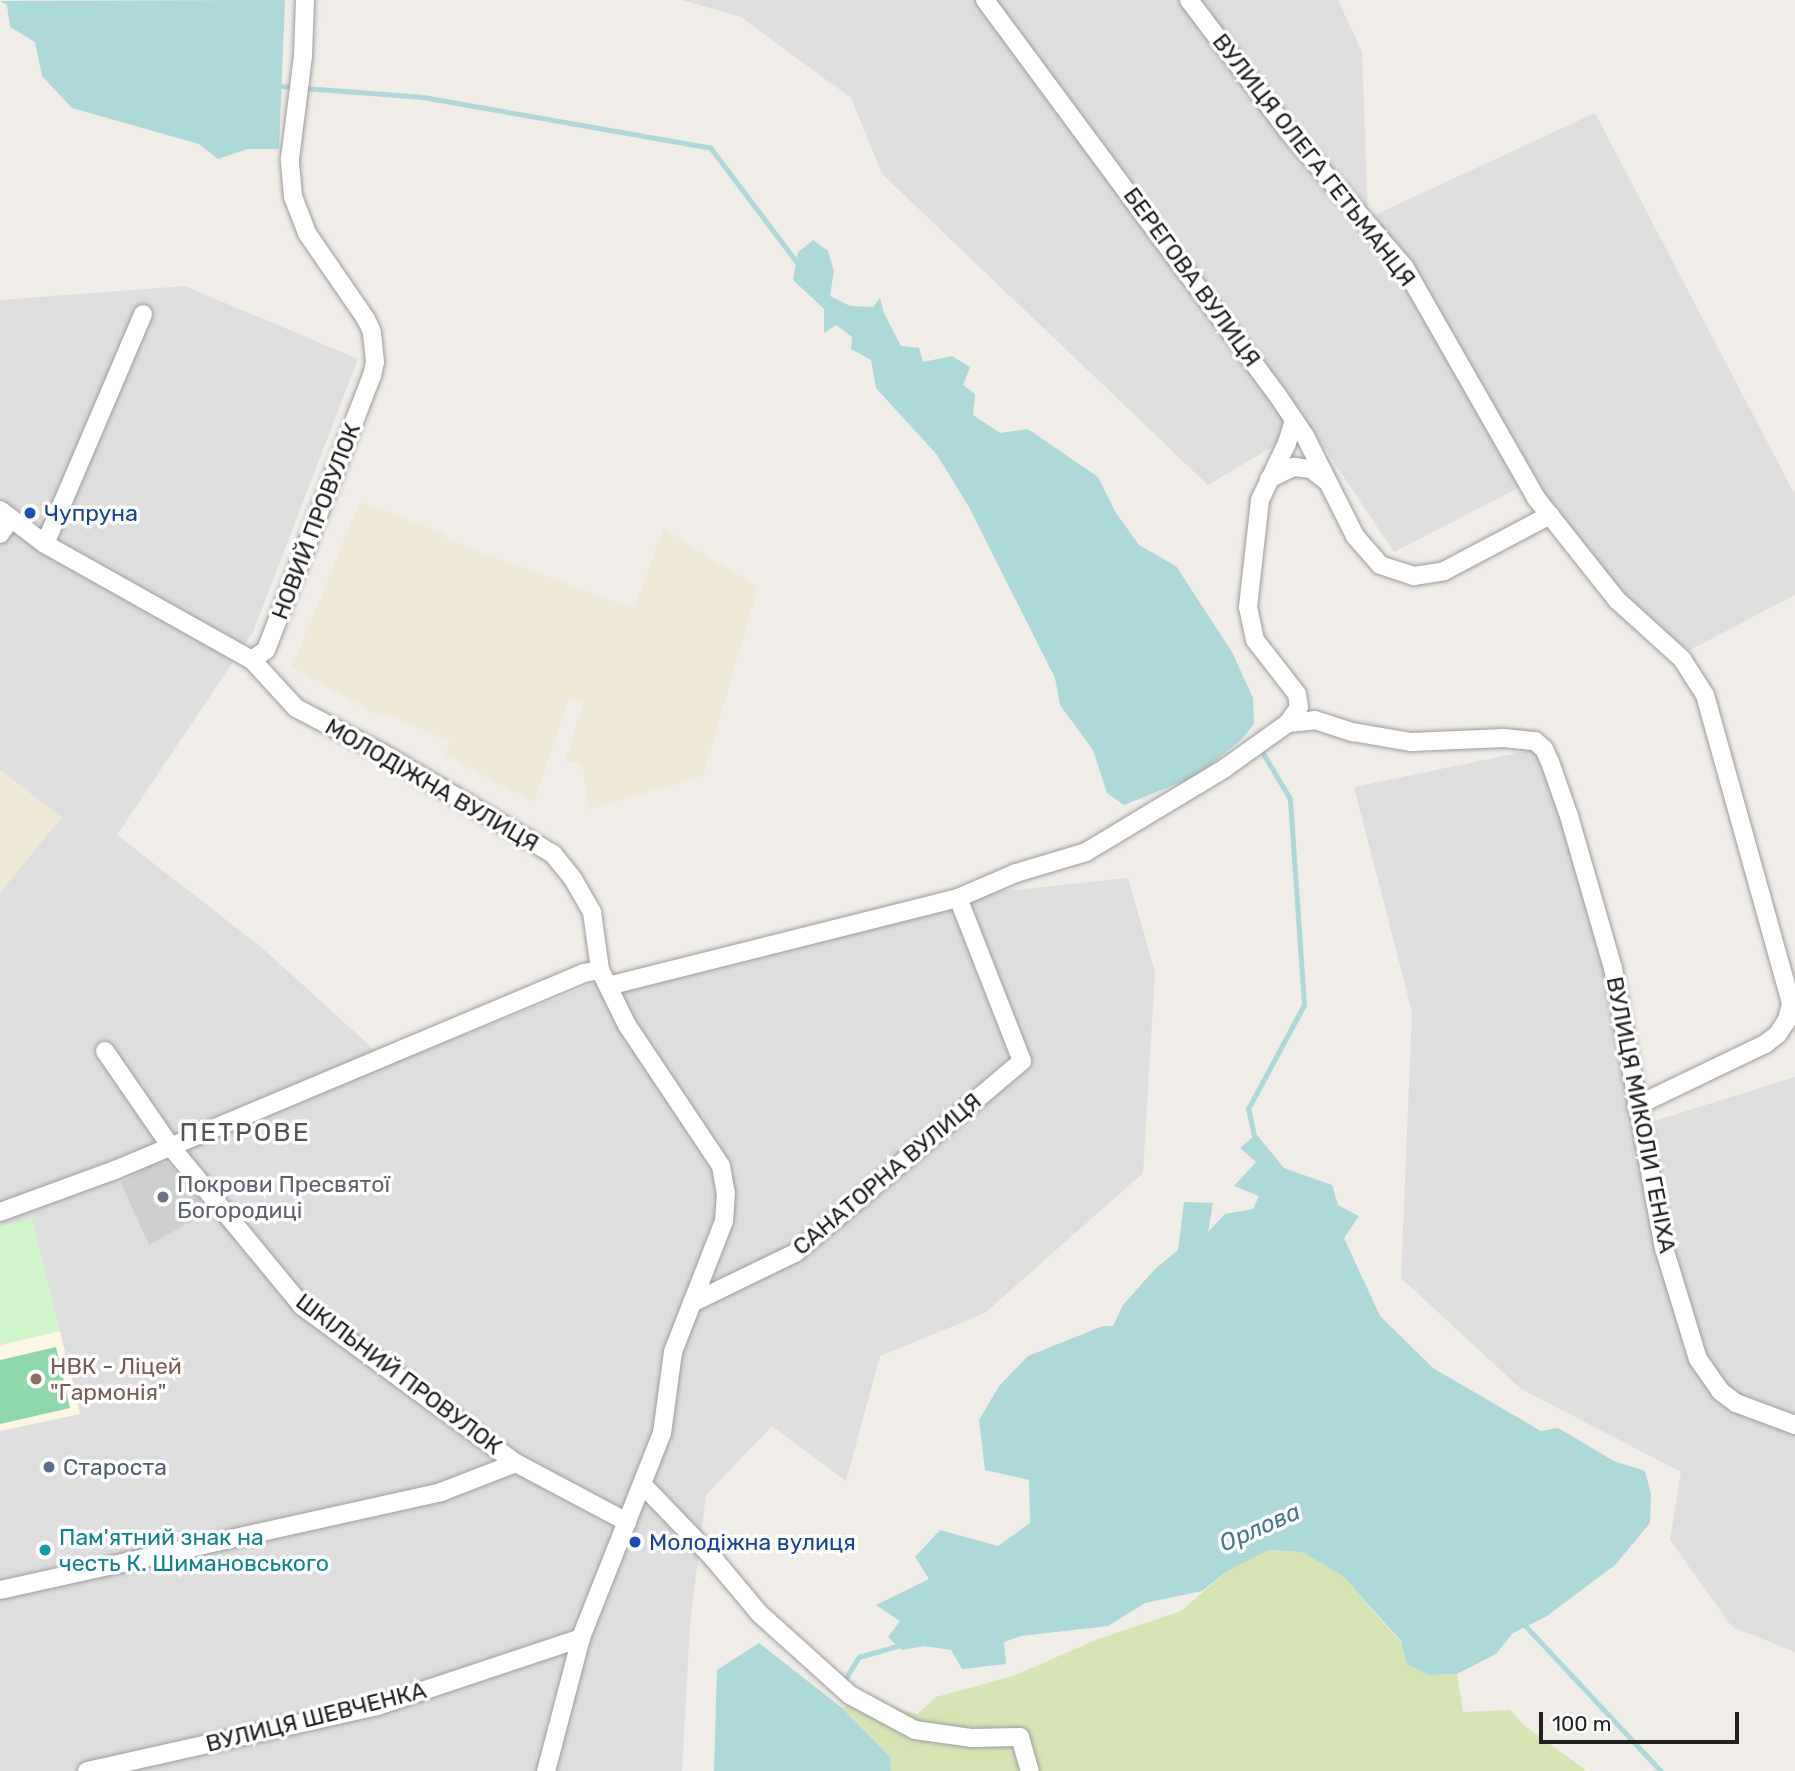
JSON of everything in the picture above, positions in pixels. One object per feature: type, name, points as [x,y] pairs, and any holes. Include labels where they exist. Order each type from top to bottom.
[{"type":"street","name":"НОВИЙ ПРОВУЛОК","points":[[252,660],[266,650],[372,376],[375,347],[366,319],[307,233],[293,197],[290,159],[303,55],[305,0]]},
{"type":"street","name":"БЕРЕГОВА ВУЛИЦЯ","points":[[985,0],[1133,197],[1294,420],[1355,536],[1380,565],[1396,573],[1414,576],[1444,571],[1550,515]]},
{"type":"street","name":"ВУЛИЦЯ ОЛЕГА ГЕТЬМАНЦЯ","points":[[1189,0],[1287,131],[1405,268],[1536,498],[1617,600],[1682,659],[1705,695],[1714,737],[1791,1004],[1787,1020],[1778,1034],[1765,1044],[1636,1106]]},
{"type":"street","points":[[46,544],[143,314]]},
{"type":"street","points":[[0,1212],[171,1147],[584,973],[604,978],[958,898],[1016,873],[1086,852],[1203,782],[1287,723],[1299,707],[1297,694],[1255,640],[1248,607],[1260,500],[1284,450],[1294,420]]},
{"type":"street","points":[[1269,479],[1294,467],[1311,469],[1325,480]]},
{"type":"street","points":[[0,534],[5,514]]},
{"type":"street","name":"МОЛОДІЖНА ВУЛИЦЯ","points":[[5,514],[46,544],[252,660],[296,708],[382,753],[553,854],[573,879],[592,912],[604,978],[627,1025],[721,1166],[724,1179],[723,1221],[692,1303]]},
{"type":"street","name":"ВУЛИЦЯ МИКОЛИ ГЕНІХА","points":[[1287,723],[1315,720],[1353,732],[1411,742],[1524,739],[1535,741],[1547,755],[1569,816],[1613,968],[1636,1106],[1664,1248],[1698,1359],[1720,1391],[1736,1403],[1795,1425]]},
{"type":"street","name":"САНАТОРНА ВУЛИЦЯ","points":[[692,1303],[795,1254],[1022,1061],[958,898]]},
{"type":"street","name":"ШКІЛЬНИЙ ПРОВУЛОК","points":[[105,1051],[171,1147],[302,1306],[516,1463],[626,1522]]},
{"type":"street","points":[[546,1771],[581,1638],[662,1433],[673,1352],[692,1303]]},
{"type":"street","points":[[0,1590],[441,1492],[516,1463]]},
{"type":"street","points":[[642,1484],[713,1558],[760,1614],[850,1695],[915,1730],[972,1738],[1020,1737],[1030,1771]]},
{"type":"street","name":"ВУЛИЦЯ ШЕВЧЕНКА","points":[[87,1771],[377,1706],[581,1638]]},
{"type":"shaded area","points":[[682,0],[1338,0],[1362,52],[1368,218],[1595,113],[1795,495],[1795,595],[1690,650],[1634,612],[1530,482],[1394,552],[1309,425],[1208,485],[882,174],[851,98],[741,17]]},
{"type":"shaded area","points":[[185,286],[358,359],[253,632],[117,835],[260,946],[390,1064],[592,984],[897,902],[1128,878],[1155,972],[1143,1173],[985,1313],[880,1356],[846,1481],[772,1426],[706,1495],[690,1624],[682,1771],[0,1771],[0,300]]},
{"type":"shaded area","points":[[360,502],[447,534],[446,539],[634,609],[663,529],[758,587],[703,776],[589,809],[582,763],[565,762],[583,703],[569,698],[534,802],[445,755],[451,742],[384,713],[381,717],[292,667]]},
{"type":"shaded area","points":[[1542,748],[1598,938],[1635,1127],[1795,1077],[1795,1652],[1732,1627],[1670,1540],[1681,1472],[1521,1389],[1401,1278],[1412,1012],[1354,787]]},
{"type":"shaded area","points":[[0,770],[62,817],[0,893]]},
{"type":"shaded area","name":"Покрови Пресвятої Богородиці","points":[[168,1163],[210,1211],[149,1245],[121,1183],[153,1164]]},
{"type":"shaded area","name":"НВК - Ліцей \"Гармонія\"","points":[[60,1331],[80,1414],[0,1431],[0,1345]]},
{"type":"green space","points":[[32,1218],[60,1331],[0,1345],[0,1226]]},
{"type":"green space","name":"НВК - Ліцей \"Гармонія\"","points":[[56,1347],[70,1408],[0,1424],[0,1360]]},
{"type":"green space","points":[[1267,1550],[1302,1552],[1343,1576],[1429,1675],[1457,1674],[1463,1712],[1510,1710],[1525,1726],[1587,1771],[891,1771],[890,1757],[842,1708],[866,1695],[891,1707],[917,1714],[936,1697],[1013,1676],[1098,1639],[1181,1611],[1226,1572]]},
{"type":"water","points":[[285,0],[279,149],[248,149],[218,159],[199,144],[72,108],[42,76],[35,42],[10,27],[7,5],[0,1]]},
{"type":"water","points":[[813,240],[828,251],[834,271],[830,296],[850,306],[873,307],[880,298],[884,313],[901,346],[919,348],[923,362],[952,356],[970,367],[963,385],[975,394],[973,415],[1000,433],[1028,429],[1098,477],[1116,513],[1139,545],[1176,566],[1232,652],[1253,698],[1254,724],[1243,738],[1197,776],[1124,805],[1107,793],[1093,750],[1060,705],[1055,678],[969,507],[937,455],[876,388],[871,360],[851,349],[852,337],[836,325],[824,333],[824,309],[793,280],[798,252]]},
{"type":"water","points":[[1256,1134],[1284,1168],[1332,1185],[1338,1205],[1359,1216],[1344,1238],[1380,1316],[1433,1368],[1541,1431],[1558,1428],[1614,1461],[1645,1471],[1651,1494],[1650,1523],[1615,1565],[1547,1616],[1513,1633],[1496,1654],[1457,1674],[1429,1675],[1407,1664],[1401,1641],[1343,1576],[1302,1552],[1268,1550],[1226,1572],[1202,1591],[1145,1603],[1108,1626],[1021,1636],[1004,1642],[1006,1664],[962,1669],[951,1650],[924,1646],[902,1650],[888,1637],[900,1621],[876,1605],[929,1579],[915,1557],[940,1530],[998,1546],[1030,1523],[1029,1480],[985,1470],[979,1420],[999,1386],[1028,1356],[1103,1326],[1113,1326],[1123,1305],[1155,1269],[1178,1250],[1184,1202],[1213,1203],[1208,1232],[1225,1214],[1253,1209],[1259,1196],[1234,1186],[1256,1162],[1240,1148]]},
{"type":"water","points":[[759,1643],[842,1708],[890,1757],[891,1771],[714,1771],[717,1670]]},
{"type":"waterway","points":[[277,86],[296,87]]},
{"type":"waterway","points":[[305,88],[423,97],[711,148],[800,266]]},
{"type":"waterway","points":[[1255,1141],[1248,1109],[1304,1005],[1290,799],[1259,747]]},
{"type":"waterway","name":"Орлова","points":[[1524,1624],[1661,1771]]},
{"type":"waterway","name":"Орлова","points":[[842,1684],[859,1657],[904,1644]]},
{"type":"place","name":"Чупруна","points":[[30,513]]},
{"type":"place","name":"Покрови Пресвятої Богородиці","points":[[163,1197]]},
{"type":"place","name":"НВК - Ліцей \"Гармонія\"","points":[[36,1379]]},
{"type":"place","name":"Староста","points":[[49,1467]]},
{"type":"place","name":"Молодіжна вулиця","points":[[635,1542]]},
{"type":"place","name":"Пам'ятний знак на честь К. Шимановського","points":[[45,1550]]},
{"type":"district","name":"ПЕТРОВЕ","points":[[245,1133]]}]
